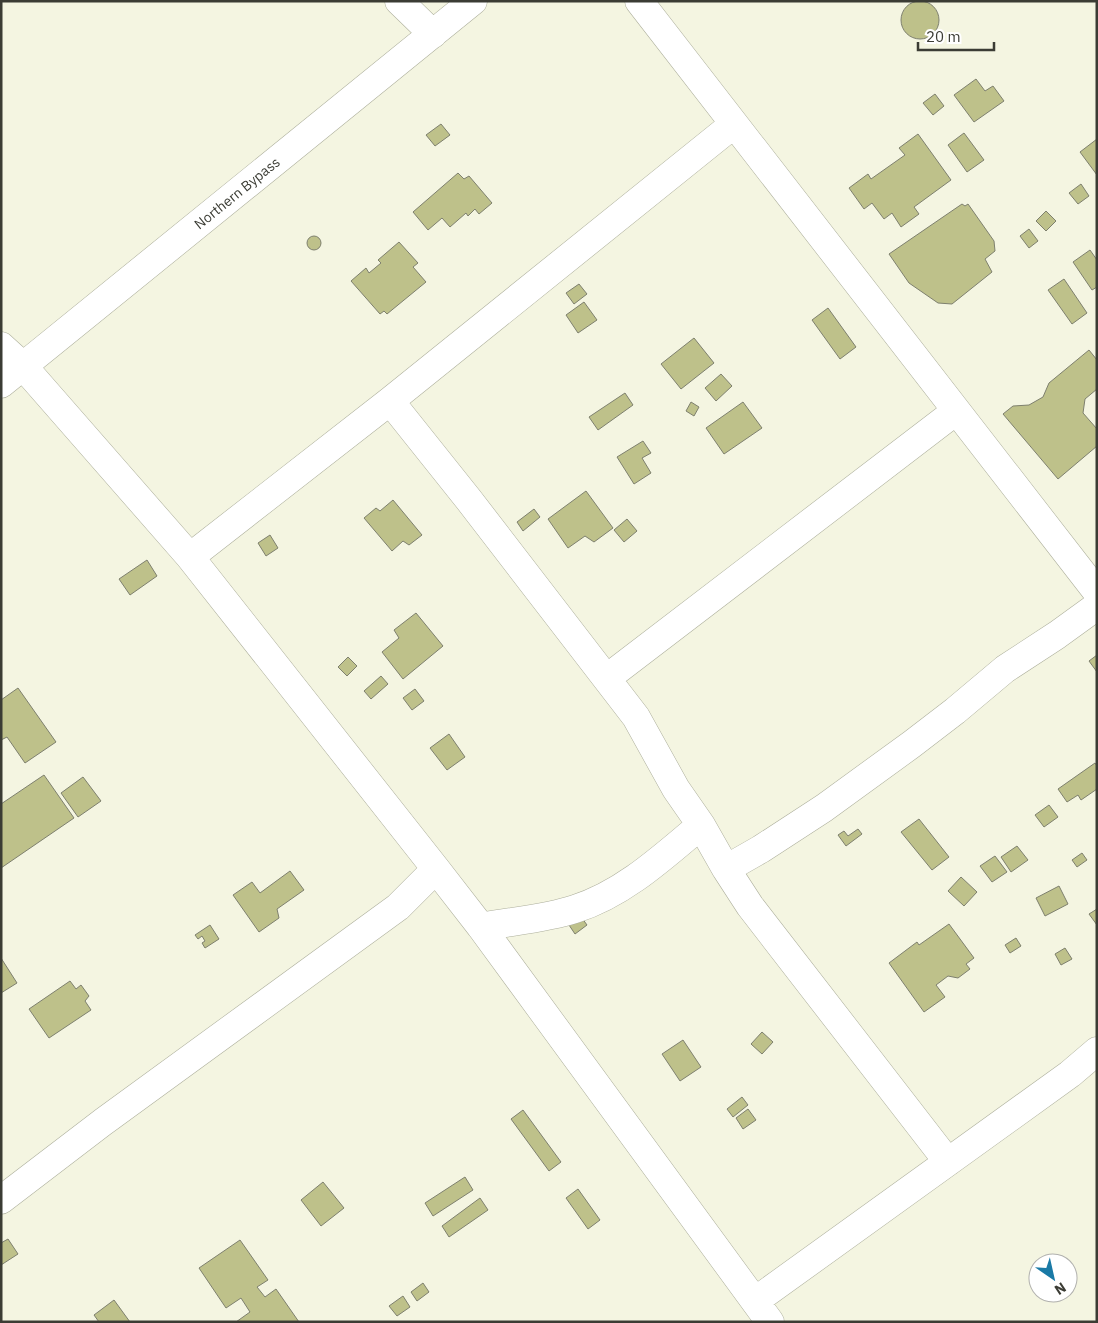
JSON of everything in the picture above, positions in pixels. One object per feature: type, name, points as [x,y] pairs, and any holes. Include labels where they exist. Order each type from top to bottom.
[{"type":"street","points":[[399,1],[433,34]]},
{"type":"street","name":"Northern Bypass","points":[[1,384],[473,1]]},
{"type":"street","points":[[639,1],[1097,592]]},
{"type":"street","points":[[190,557],[390,401],[734,124]]},
{"type":"street","points":[[1,346],[23,366],[190,557],[481,927],[763,1311],[948,1162],[1070,1074],[1097,1051]]},
{"type":"street","points":[[390,401],[469,500],[636,717],[676,789],[701,825],[750,906],[948,1162]]},
{"type":"street","points":[[607,678],[956,410]]},
{"type":"street","points":[[726,869],[761,849],[831,802],[912,744],[1005,669],[1097,606]]},
{"type":"street","points":[[481,927],[577,909],[605,896],[644,872],[701,825]]},
{"type":"street","points":[[1,1200],[398,907],[436,869]]},
{"type":"building","points":[[920,1],[933,7],[939,20],[933,33],[920,39],[907,33],[901,20],[907,7]]},
{"type":"building","points":[[976,79],[985,91],[993,86],[1004,101],[974,122],[954,95]]},
{"type":"building","points":[[935,94],[944,106],[933,115],[923,103]]},
{"type":"building","points":[[441,124],[450,135],[435,146],[426,135]]},
{"type":"building","points":[[964,133],[984,160],[967,172],[948,145]]},
{"type":"building","points":[[918,134],[951,180],[914,207],[919,214],[901,227],[892,213],[884,219],[872,203],[864,209],[849,188],[868,174],[871,179],[905,155],[899,148]]},
{"type":"building","points":[[1097,139],[1097,175],[1080,152]]},
{"type":"building","points":[[458,173],[464,179],[469,176],[492,203],[479,214],[475,209],[468,216],[466,213],[450,227],[442,218],[428,230],[413,212]]},
{"type":"building","points":[[1081,184],[1089,196],[1078,204],[1069,193]]},
{"type":"building","points":[[962,204],[965,206],[968,204],[994,241],[995,251],[985,259],[992,272],[952,304],[938,303],[909,283],[889,254]]},
{"type":"building","points":[[1046,211],[1056,221],[1046,231],[1036,221]]},
{"type":"building","points":[[1029,229],[1038,241],[1029,248],[1020,236]]},
{"type":"building","points":[[314,236],[319,238],[321,243],[319,248],[314,250],[309,248],[307,243],[309,238]]},
{"type":"building","points":[[399,242],[418,263],[413,267],[426,282],[387,314],[384,311],[380,314],[351,281],[366,268],[369,273],[381,263],[378,260]]},
{"type":"building","points":[[1090,250],[1097,260],[1097,287],[1092,290],[1073,262]]},
{"type":"building","points":[[1064,279],[1087,313],[1072,324],[1048,290]]},
{"type":"building","points":[[579,284],[587,294],[574,304],[566,293]]},
{"type":"building","points":[[584,302],[597,320],[578,333],[566,315]]},
{"type":"building","points":[[828,308],[856,347],[840,359],[812,320]]},
{"type":"building","points":[[694,338],[714,363],[681,389],[661,364]]},
{"type":"building","points":[[1089,350],[1097,360],[1097,389],[1085,399],[1083,413],[1097,429],[1097,446],[1058,479],[1003,414],[1013,406],[1029,405],[1043,397],[1049,383]]},
{"type":"building","points":[[721,374],[732,386],[716,401],[705,388]]},
{"type":"building","points":[[625,393],[633,405],[598,430],[589,417]]},
{"type":"building","points":[[691,402],[699,407],[694,416],[686,411]]},
{"type":"building","points":[[743,402],[762,428],[724,454],[706,428]]},
{"type":"building","points":[[643,441],[651,453],[642,458],[651,473],[634,484],[617,457]]},
{"type":"building","points":[[586,491],[613,528],[594,542],[585,536],[568,548],[548,519]]},
{"type":"building","points":[[393,500],[422,535],[409,545],[403,541],[392,551],[364,518],[376,508],[380,511]]},
{"type":"building","points":[[534,509],[540,517],[523,531],[517,522]]},
{"type":"building","points":[[627,519],[637,531],[624,542],[614,530]]},
{"type":"building","points":[[270,535],[278,548],[266,556],[258,543]]},
{"type":"building","points":[[147,560],[157,576],[130,595],[119,579]]},
{"type":"building","points":[[416,613],[443,646],[403,679],[382,652],[399,638],[394,630]]},
{"type":"building","points":[[1097,655],[1097,672],[1089,661]]},
{"type":"building","points":[[348,657],[357,666],[347,676],[338,667]]},
{"type":"building","points":[[381,676],[388,684],[371,699],[364,691]]},
{"type":"building","points":[[18,688],[56,742],[25,763],[7,737],[1,740],[1,700]]},
{"type":"building","points":[[415,689],[424,701],[412,710],[403,698]]},
{"type":"building","points":[[449,734],[465,757],[447,770],[430,748]]},
{"type":"building","points":[[1095,763],[1097,766],[1097,789],[1081,800],[1078,795],[1067,802],[1058,789]]},
{"type":"building","points":[[44,775],[74,818],[1,868],[1,804]]},
{"type":"building","points":[[83,777],[101,801],[78,817],[61,793]]},
{"type":"building","points":[[1049,805],[1058,817],[1044,827],[1035,815]]},
{"type":"building","points":[[919,819],[949,857],[932,870],[901,832]]},
{"type":"building","points":[[858,829],[862,834],[846,846],[838,835],[844,831],[848,836]]},
{"type":"building","points":[[1017,846],[1028,860],[1011,872],[1001,857]]},
{"type":"building","points":[[1082,853],[1087,860],[1077,867],[1072,860]]},
{"type":"building","points":[[995,856],[1007,872],[992,882],[980,866]]},
{"type":"building","points":[[290,871],[304,890],[277,909],[279,918],[259,932],[233,895],[252,882],[260,893]]},
{"type":"building","points":[[961,877],[977,892],[964,906],[948,891]]},
{"type":"building","points":[[1059,886],[1068,904],[1045,916],[1036,898]]},
{"type":"building","points":[[1097,909],[1097,925],[1089,914]]},
{"type":"building","points":[[579,914],[587,925],[575,934],[567,922]]},
{"type":"building","points":[[949,924],[974,958],[966,964],[970,969],[958,978],[948,976],[936,985],[945,997],[924,1012],[889,963],[917,942],[919,945]]},
{"type":"building","points":[[210,925],[219,939],[205,948],[202,943],[205,941],[202,936],[198,939],[195,935]]},
{"type":"building","points":[[1016,938],[1021,946],[1010,953],[1005,945]]},
{"type":"building","points":[[1065,948],[1072,959],[1061,965],[1055,954]]},
{"type":"building","points":[[1,958],[17,983],[1,993]]},
{"type":"building","points":[[70,981],[76,989],[81,985],[89,996],[85,1001],[91,1010],[49,1038],[29,1009]]},
{"type":"building","points":[[762,1032],[773,1042],[762,1054],[751,1044]]},
{"type":"building","points":[[683,1040],[701,1067],[680,1081],[662,1054]]},
{"type":"building","points":[[742,1097],[748,1105],[733,1117],[727,1109]]},
{"type":"building","points":[[748,1109],[756,1120],[743,1129],[736,1118]]},
{"type":"building","points":[[523,1110],[561,1162],[549,1171],[511,1119]]},
{"type":"building","points":[[465,1177],[473,1190],[433,1216],[425,1203]]},
{"type":"building","points":[[323,1182],[344,1208],[321,1226],[301,1200]]},
{"type":"building","points":[[578,1189],[600,1220],[588,1229],[566,1198]]},
{"type":"building","points":[[480,1198],[488,1210],[449,1237],[442,1226]]},
{"type":"building","points":[[8,1239],[18,1254],[1,1265],[1,1243]]},
{"type":"building","points":[[240,1240],[268,1280],[257,1287],[265,1297],[276,1289],[299,1322],[236,1322],[250,1312],[241,1298],[226,1308],[199,1268]]},
{"type":"building","points":[[423,1283],[429,1292],[417,1301],[411,1292]]},
{"type":"building","points":[[403,1296],[410,1307],[397,1316],[389,1306]]},
{"type":"building","points":[[114,1300],[130,1322],[99,1322],[94,1315]]}]
